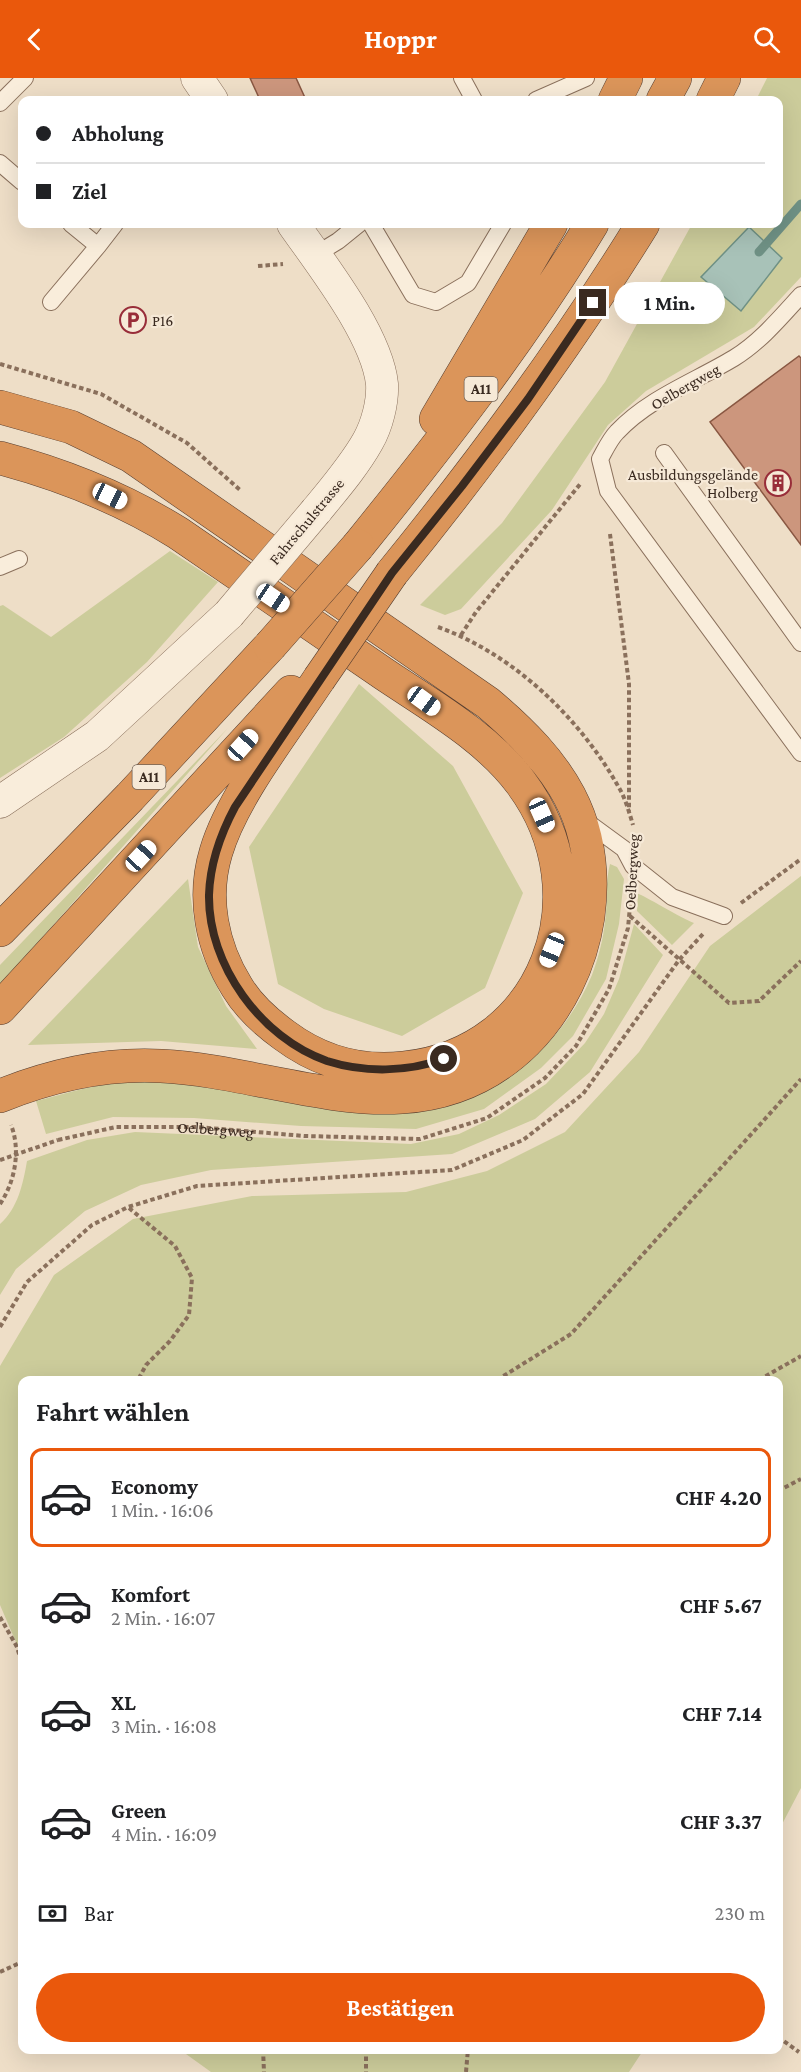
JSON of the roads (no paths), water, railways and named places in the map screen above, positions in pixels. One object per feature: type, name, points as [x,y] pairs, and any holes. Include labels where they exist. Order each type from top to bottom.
[{"type":"highway","points":[[617,96],[626,78]]},
{"type":"highway","points":[[665,96],[675,78]]},
{"type":"highway","points":[[715,96],[724,78]]},
{"type":"highway","points":[[363,541],[549,228]]},
{"type":"highway","name":"A11","points":[[0,930],[171,754],[363,541],[468,407],[521,334],[589,228]]},
{"type":"highway","name":"A11","points":[[0,1008],[314,675],[528,399],[640,228]]},
{"type":"highway","points":[[0,407],[71,427],[131,456],[488,703],[521,732],[553,768],[580,817],[591,859],[586,927],[575,967],[552,1011],[536,1031],[500,1063],[478,1077],[432,1093],[379,1099],[323,1093],[218,1072],[135,1065],[61,1075],[5,1109]]},
{"type":"highway","points":[[0,458],[87,486],[149,515],[178,533],[424,701],[473,737],[520,781],[550,834],[559,873],[560,914],[552,950],[536,985],[508,1018],[478,1043],[432,1063],[389,1070],[367,1069],[326,1060],[306,1050],[274,1028],[244,998],[231,977],[216,939],[211,918],[210,885],[215,854],[224,829],[314,675]]},
{"type":"street","points":[[197,78],[209,96]]},
{"type":"street","name":"Fahrschulstrasse","points":[[0,802],[97,736],[229,614],[316,511],[369,440],[381,401],[382,383],[369,344],[315,255],[296,228]]},
{"type":"lane","points":[[0,103],[25,78]]},
{"type":"lane","points":[[462,78],[472,96]]},
{"type":"lane","points":[[545,96],[586,78]]},
{"type":"lane","points":[[0,163],[18,179]]},
{"type":"lane","points":[[76,228],[98,246]]},
{"type":"lane","points":[[51,303],[112,228]]},
{"type":"lane","points":[[315,255],[354,228]]},
{"type":"lane","points":[[374,228],[413,295],[436,302],[468,283],[501,228]]},
{"type":"lane","name":"Oelbergweg","points":[[801,295],[764,336],[735,358],[682,385],[641,411],[616,433],[600,459],[608,491],[801,753]]},
{"type":"lane","points":[[664,453],[801,643]]},
{"type":"lane","points":[[0,567],[19,559]]},
{"type":"lane","points":[[580,817],[624,849],[633,866],[672,897],[724,916]]},
{"type":"waterway","points":[[783,225],[801,204]]},
{"type":"waterway","points":[[759,252],[780,228]]},
{"type":"place","name":"P16","points":[[133,320]]},
{"type":"place","name":"Ausbildungsgelände Holberg","points":[[778,483]]}]
